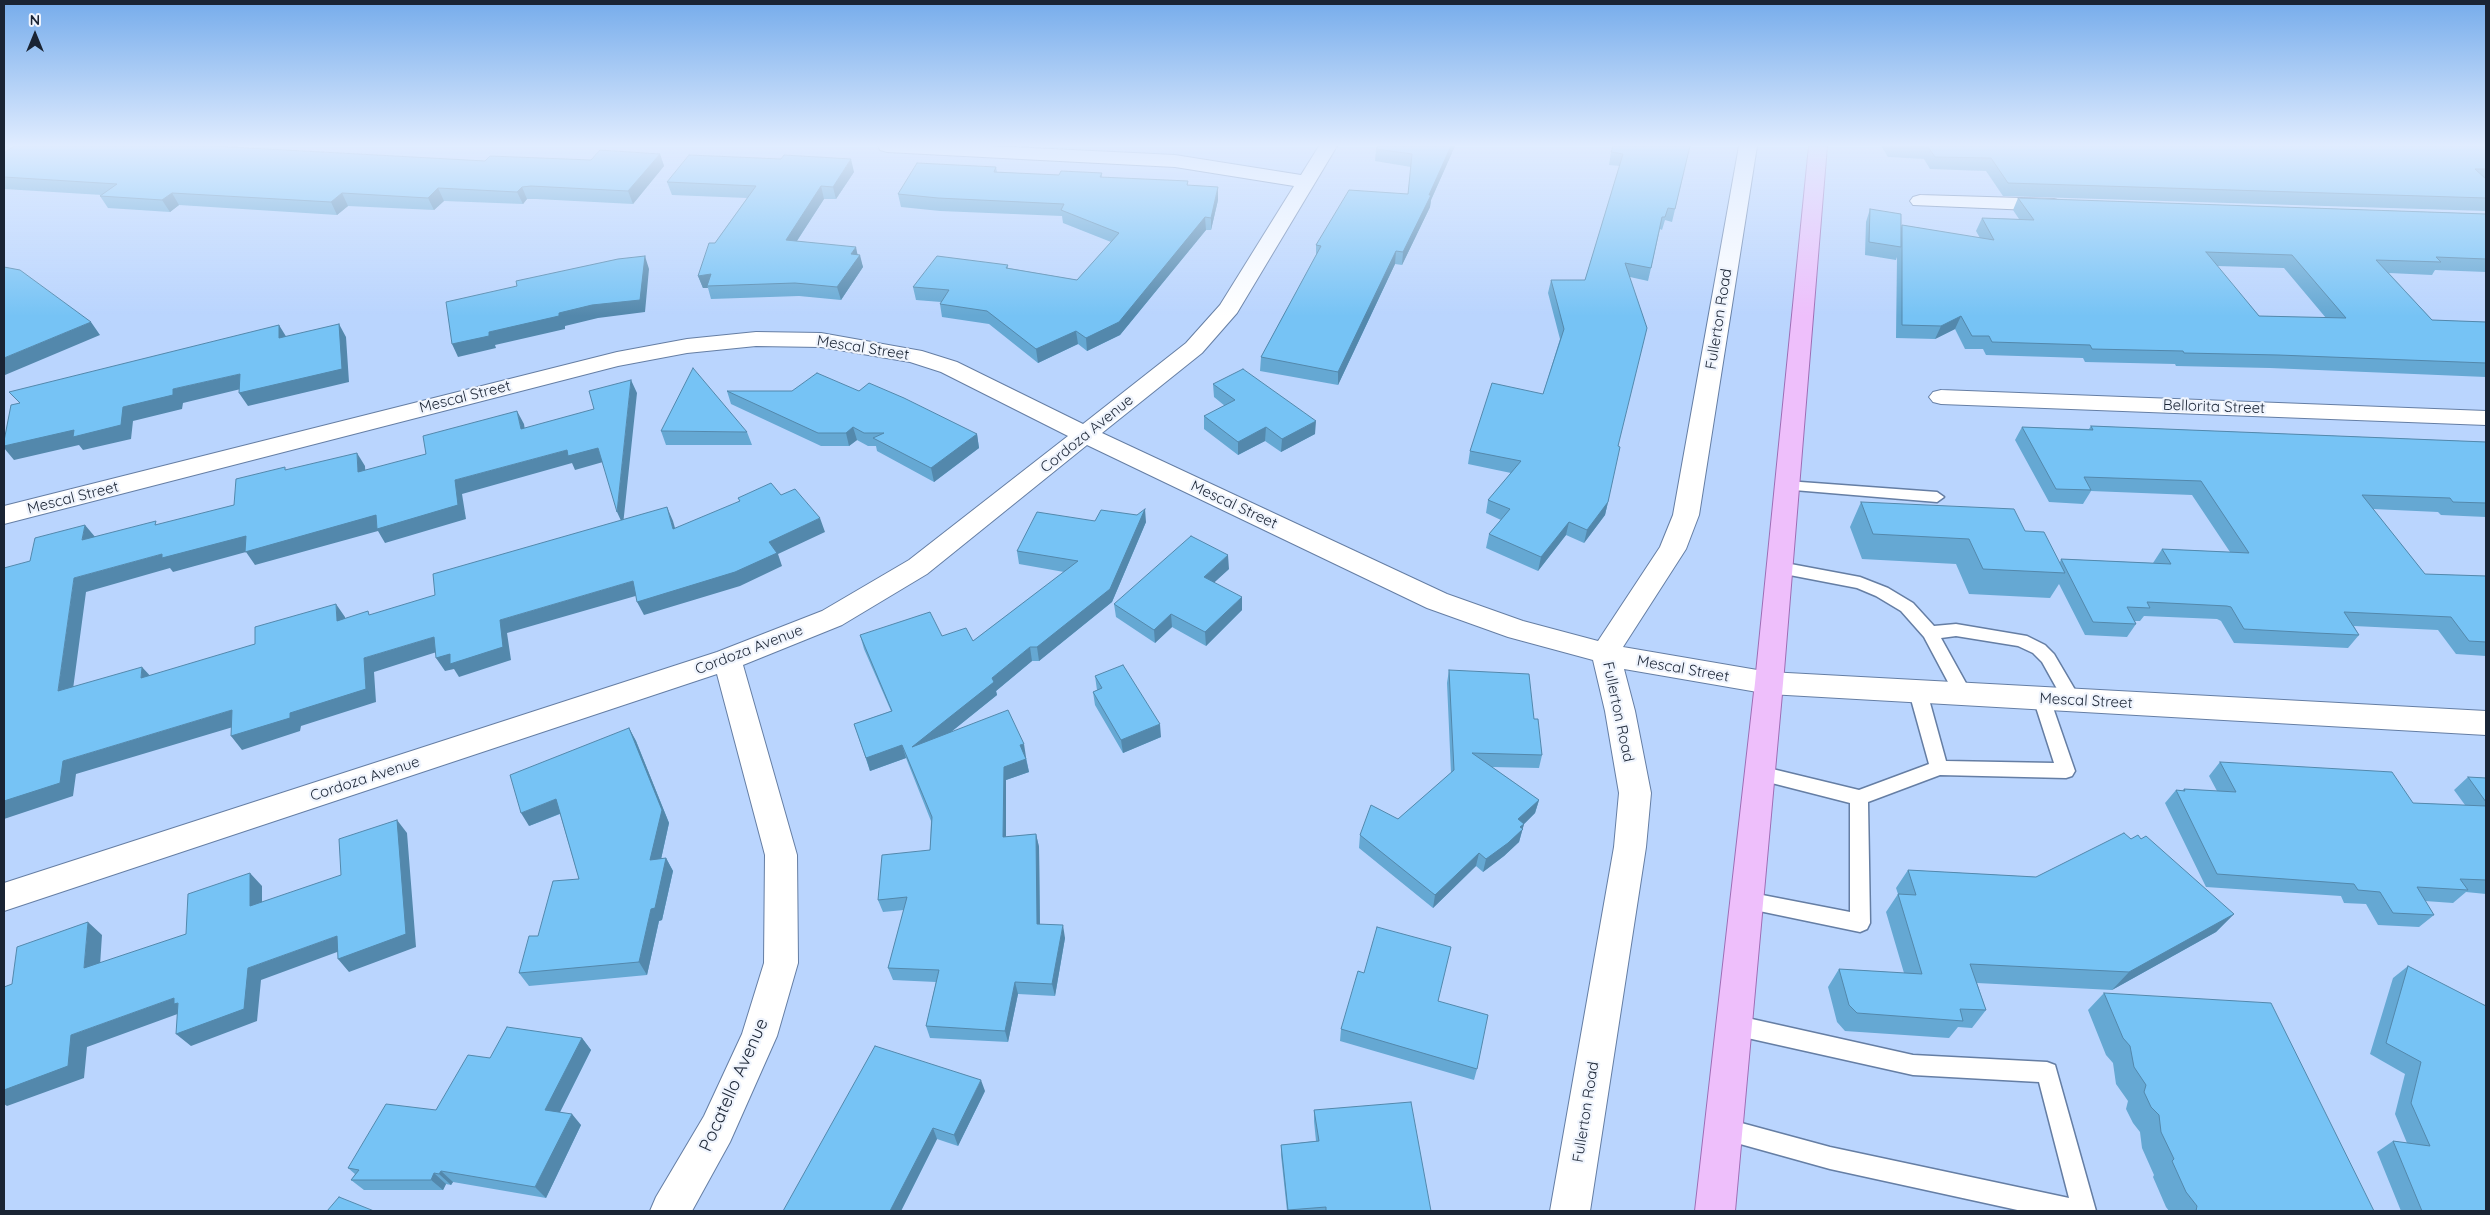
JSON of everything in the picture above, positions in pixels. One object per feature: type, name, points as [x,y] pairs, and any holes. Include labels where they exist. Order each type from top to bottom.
[{"type":"main road","points":[[1715,1211],[1769,684],[1813,203]]},
{"type":"street","name":"Cordoza Avenue","points":[[4,897],[727,660],[832,618],[918,567],[1194,348],[1229,308],[1293,203]]},
{"type":"street","name":"Fullerton Road","points":[[1570,1211],[1630,847],[1635,793],[1620,711],[1605,652],[1674,549],[1686,515],[1738,203]]},
{"type":"street","points":[[1971,203],[2069,206]]},
{"type":"street","name":"Mescal Street","points":[[4,515],[617,359],[687,346],[756,339],[821,340],[914,356],[949,367],[1086,435],[1437,601],[1518,630],[1627,659],[1769,684],[2486,723]]},
{"type":"street","name":"Bellorita Street","points":[[1941,397],[2486,418]]},
{"type":"street","name":"Pocatello Avenue","points":[[670,1211],[717,1129],[759,1036],[782,963],[781,855],[727,660]]},
{"type":"lane","points":[[1787,486],[1937,497]]},
{"type":"lane","points":[[1780,568],[1860,583],[1882,592],[1907,606],[1930,632],[1963,694]]},
{"type":"lane","points":[[1930,632],[1956,630],[2021,640],[2039,649],[2048,658],[2072,700]]},
{"type":"lane","points":[[1918,692],[1939,768]]},
{"type":"lane","points":[[1760,773],[1859,798],[1939,768],[2066,771],[2042,698]]},
{"type":"lane","points":[[1747,901],[1860,923],[1859,798]]},
{"type":"lane","points":[[1734,1025],[1913,1066],[2046,1072],[2084,1211]]},
{"type":"lane","points":[[1723,1129],[1830,1158],[2074,1211]]},
{"type":"building","points":[[744,203],[810,203],[786,240],[856,247],[851,254],[860,255],[837,287],[795,283],[707,286],[711,274],[698,276],[709,243],[715,243]]},
{"type":"building","points":[[1037,203],[1214,203],[1211,218],[1205,217],[1119,322],[1086,338],[1076,331],[1036,349],[987,311],[940,304],[949,290],[913,287],[937,256],[1008,265],[1006,268],[1077,280],[1119,233],[1061,210],[1064,204]]},
{"type":"building","points":[[1341,203],[1427,203],[1403,252],[1396,251],[1338,372],[1261,357],[1321,246],[1316,245]]},
{"type":"building","points":[[1608,203],[1676,203],[1675,209],[1668,208],[1665,217],[1662,217],[1651,268],[1625,263],[1647,328],[1618,446],[1620,447],[1608,502],[1587,530],[1569,522],[1541,557],[1489,534],[1510,509],[1488,500],[1521,461],[1470,451],[1492,383],[1543,394],[1564,329],[1551,280],[1585,280]]},
{"type":"building","points":[[2021,203],[2155,203],[2486,214],[2486,259],[2436,257],[2441,262],[2376,260],[2432,320],[2486,322],[2486,363],[2184,353],[2183,351],[2092,349],[2090,345],[1992,342],[1989,336],[1972,336],[1961,316],[1941,326],[1902,325],[1902,225],[1994,240],[1982,218],[2034,220]],"holes":[[[2206,252],[2292,255],[2346,318],[2259,316]]]},
{"type":"building","points":[[1870,209],[1901,214],[1901,247],[1869,242]]},
{"type":"building","points":[[645,256],[640,300],[592,305],[559,313],[559,316],[489,332],[489,336],[452,344],[446,302],[517,286],[516,281],[618,259]]},
{"type":"building","points":[[4,267],[20,270],[91,322],[4,358]]},
{"type":"building","points":[[339,324],[342,369],[239,393],[240,374],[173,389],[173,395],[123,407],[121,425],[73,437],[74,430],[4,446],[11,405],[20,403],[9,392],[279,325],[279,338]]},
{"type":"building","points":[[693,368],[747,432],[661,431]]},
{"type":"building","points":[[1243,369],[1316,421],[1282,439],[1266,427],[1238,442],[1204,416],[1235,400],[1213,384]]},
{"type":"building","points":[[817,373],[859,391],[869,383],[977,434],[931,468],[873,438],[884,433],[864,433],[853,427],[846,433],[818,433],[727,391],[792,391]]},
{"type":"building","points":[[631,380],[617,512],[598,448],[568,456],[567,450],[455,480],[458,505],[377,529],[376,515],[245,552],[246,536],[162,558],[162,554],[74,578],[58,691],[142,667],[141,678],[255,644],[255,627],[336,604],[337,621],[368,611],[369,615],[435,595],[433,574],[667,507],[673,529],[740,501],[738,498],[771,483],[781,495],[795,489],[820,518],[769,542],[777,553],[735,572],[637,602],[633,581],[500,620],[503,647],[450,664],[450,654],[436,658],[434,637],[364,658],[366,689],[290,713],[290,718],[231,736],[232,710],[63,761],[60,783],[4,801],[4,568],[30,561],[35,538],[85,525],[82,540],[156,521],[155,525],[234,505],[236,479],[357,453],[358,472],[426,454],[423,436],[517,411],[521,429],[594,409],[589,391]]},
{"type":"building","points":[[2091,426],[2486,442],[2486,503],[2453,502],[2450,498],[2362,495],[2425,574],[2486,576],[2486,642],[2469,641],[2451,617],[2344,612],[2359,635],[2316,633],[2244,629],[2231,607],[2227,606],[2147,602],[2150,608],[2127,607],[2136,624],[2093,622],[2061,559],[2171,564],[2162,549],[2249,553],[2201,481],[2084,477],[2091,490],[2056,489],[2022,427],[2093,430]]},
{"type":"building","points":[[1861,502],[2014,509],[2025,531],[2044,532],[2065,573],[1983,569],[1969,539],[1873,534]]},
{"type":"building","points":[[1145,509],[1110,589],[1037,647],[1030,647],[992,678],[994,682],[912,747],[1008,710],[1024,744],[1020,745],[1026,759],[1004,767],[1003,837],[1036,834],[1037,924],[1063,925],[1052,984],[1015,982],[1005,1031],[926,1026],[939,970],[888,968],[907,897],[878,900],[882,855],[930,850],[932,817],[902,745],[866,758],[854,724],[892,711],[860,635],[930,612],[942,636],[966,628],[973,641],[1078,561],[1017,551],[1037,512],[1095,521],[1101,510],[1137,515]]},
{"type":"building","points":[[1191,536],[1228,555],[1204,577],[1242,597],[1205,632],[1171,614],[1154,630],[1114,604]]},
{"type":"building","points":[[1123,665],[1160,724],[1121,740],[1093,692],[1102,688],[1095,676]]},
{"type":"building","points":[[1449,670],[1529,674],[1534,719],[1538,719],[1542,755],[1472,753],[1539,800],[1518,819],[1524,824],[1520,827],[1523,829],[1508,843],[1486,859],[1479,853],[1435,895],[1360,835],[1371,805],[1398,819],[1454,770]]},
{"type":"building","points":[[629,728],[662,810],[650,860],[666,858],[655,908],[651,909],[639,962],[519,973],[529,936],[538,936],[553,881],[579,879],[556,799],[521,813],[510,775]]},
{"type":"building","points":[[2220,762],[2392,772],[2413,803],[2486,806],[2486,880],[2460,879],[2468,890],[2417,887],[2434,915],[2393,913],[2380,892],[2358,890],[2354,884],[2217,874],[2176,790],[2236,792]]},
{"type":"building","points":[[2468,777],[2486,778],[2486,802]]},
{"type":"building","points":[[397,820],[406,934],[338,959],[337,936],[248,968],[244,1009],[176,1034],[178,1003],[174,1004],[174,998],[71,1035],[68,1066],[4,1090],[4,987],[12,984],[17,947],[88,922],[84,968],[186,934],[188,894],[250,873],[250,906],[341,875],[339,839]]},
{"type":"building","points":[[2124,833],[2131,839],[2138,835],[2141,839],[2146,836],[2234,914],[2129,972],[1970,964],[1986,1010],[1960,1009],[1963,1021],[1857,1013],[1849,1005],[1839,969],[1922,974],[1898,894],[1916,895],[1908,870],[2036,877]]},
{"type":"building","points":[[1377,927],[1451,947],[1438,1001],[1488,1015],[1477,1069],[1341,1029],[1358,971],[1364,973]]},
{"type":"building","points":[[2408,966],[2486,1006],[2486,1211],[2422,1211],[2393,1141],[2430,1146],[2411,1103],[2421,1062],[2386,1043]]},
{"type":"building","points":[[2104,993],[2271,1003],[2374,1211],[2196,1211],[2197,1206],[2186,1192],[2172,1161],[2174,1159],[2161,1132],[2159,1115],[2151,1107],[2144,1092],[2146,1085],[2134,1067],[2130,1046],[2123,1038]]},
{"type":"building","points":[[507,1027],[582,1038],[545,1110],[572,1114],[535,1187],[441,1171],[439,1174],[434,1173],[431,1180],[351,1180],[359,1170],[348,1168],[386,1104],[436,1110],[468,1055],[490,1058]]},
{"type":"building","points":[[875,1046],[981,1080],[954,1135],[933,1128],[890,1211],[783,1211]]},
{"type":"building","points":[[1411,1102],[1431,1211],[1326,1211],[1326,1207],[1288,1210],[1281,1145],[1319,1141],[1314,1110]]},
{"type":"building","points":[[339,1197],[374,1211],[327,1211]]}]
